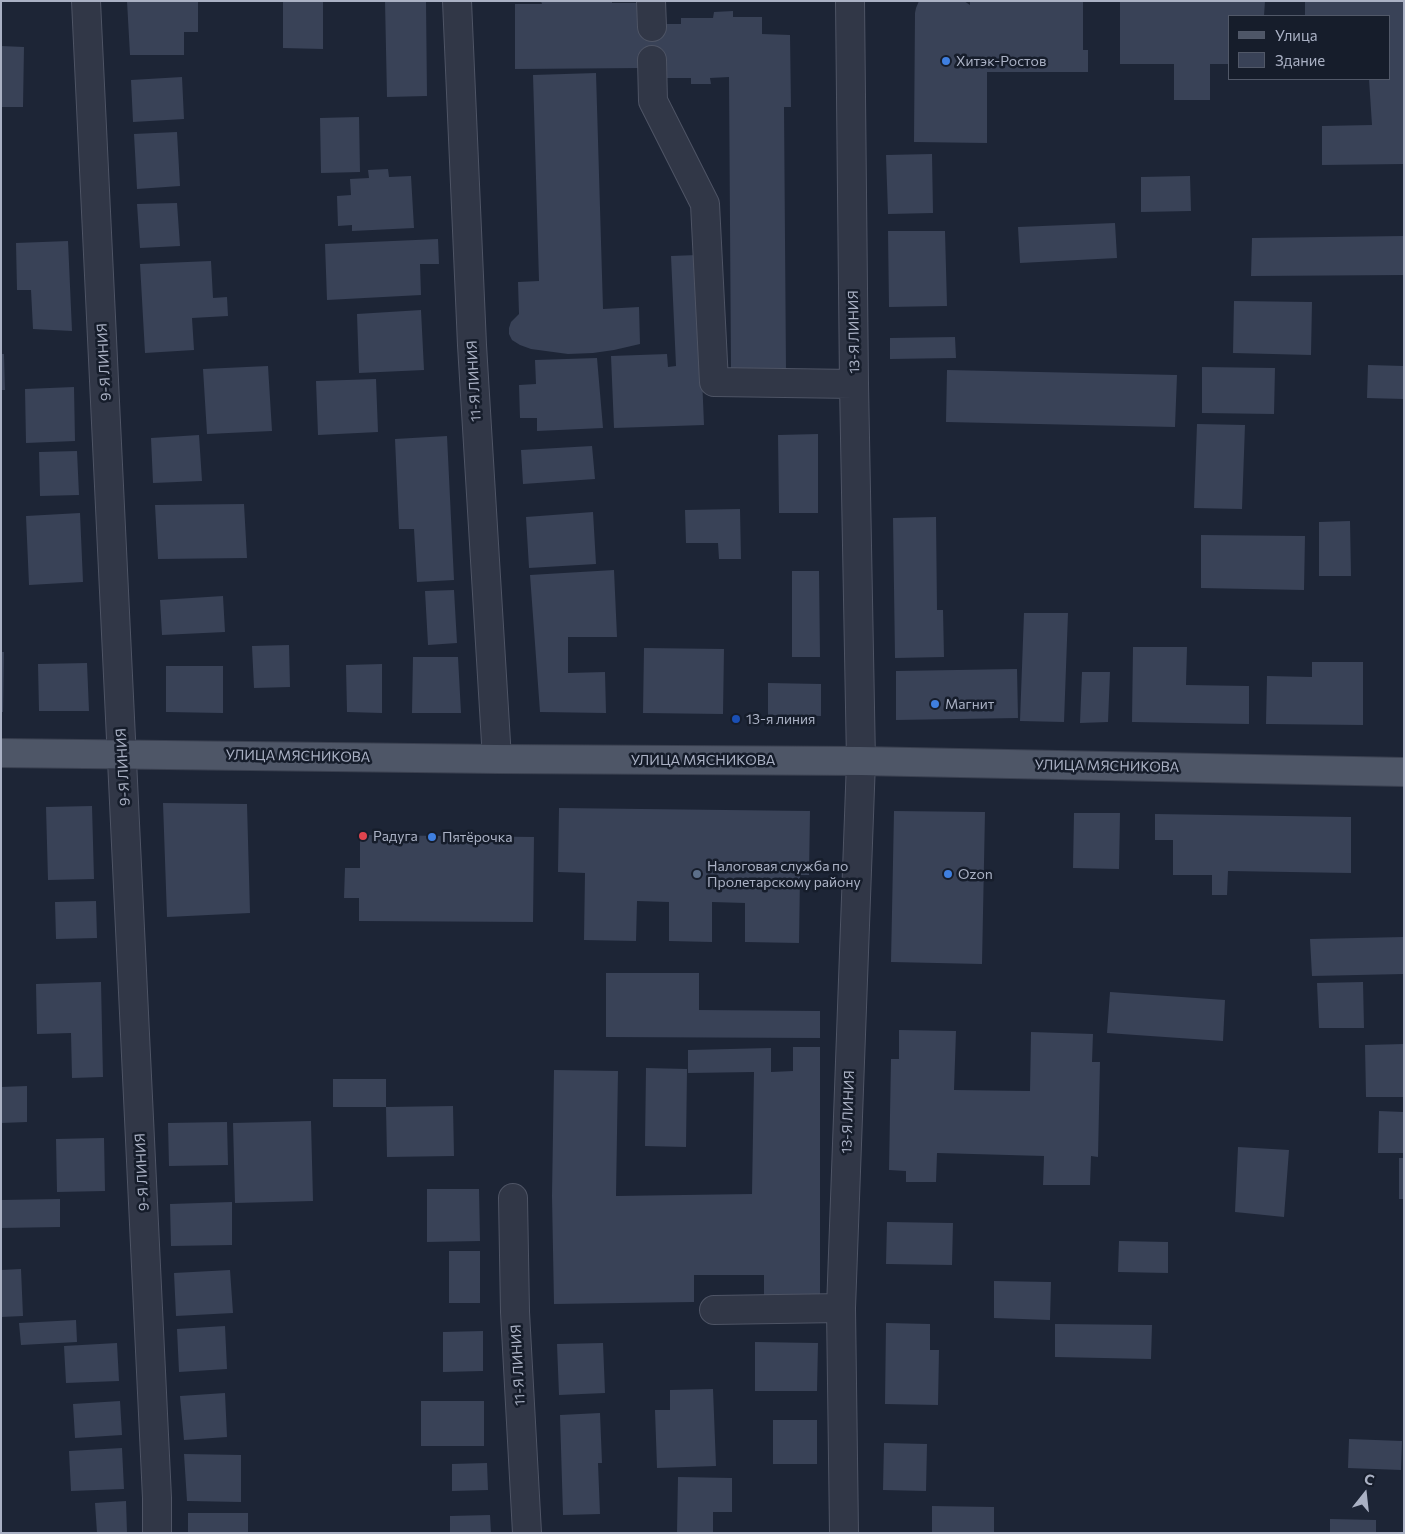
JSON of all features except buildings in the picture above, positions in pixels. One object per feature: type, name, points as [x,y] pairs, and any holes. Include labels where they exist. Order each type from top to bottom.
[{"type":"main road","name":"УЛИЦА МЯСНИКОВА","points":[[1,753],[497,760],[861,761],[1404,772]]},
{"type":"street","name":"9-Я ЛИНИЯ","points":[[86,1],[157,1498],[156,1533]]},
{"type":"street","name":"11-Я ЛИНИЯ","points":[[458,1],[473,355],[497,760]]},
{"type":"street","name":"13-Я ЛИНИЯ","points":[[844,1533],[841,1308],[861,761],[854,384],[850,1]]},
{"type":"street","points":[[652,60],[653,101],[705,204],[714,382],[854,384]]},
{"type":"street","name":"11-Я ЛИНИЯ","points":[[513,1198],[515,1312],[527,1533]]},
{"type":"street","points":[[714,1310],[841,1308]]},
{"type":"place","name":"Хитэк-Ростов","points":[[946,61]]},
{"type":"place","name":"Магнит","points":[[935,704]]},
{"type":"place","name":"13-я линия","points":[[736,719]]},
{"type":"place","name":"Радуга","points":[[363,836]]},
{"type":"place","name":"Пятёрочка","points":[[432,837]]},
{"type":"place","name":"Налоговая служба по Пролетарскому району","points":[[697,874]]},
{"type":"place","name":"Ozon","points":[[948,874]]}]
